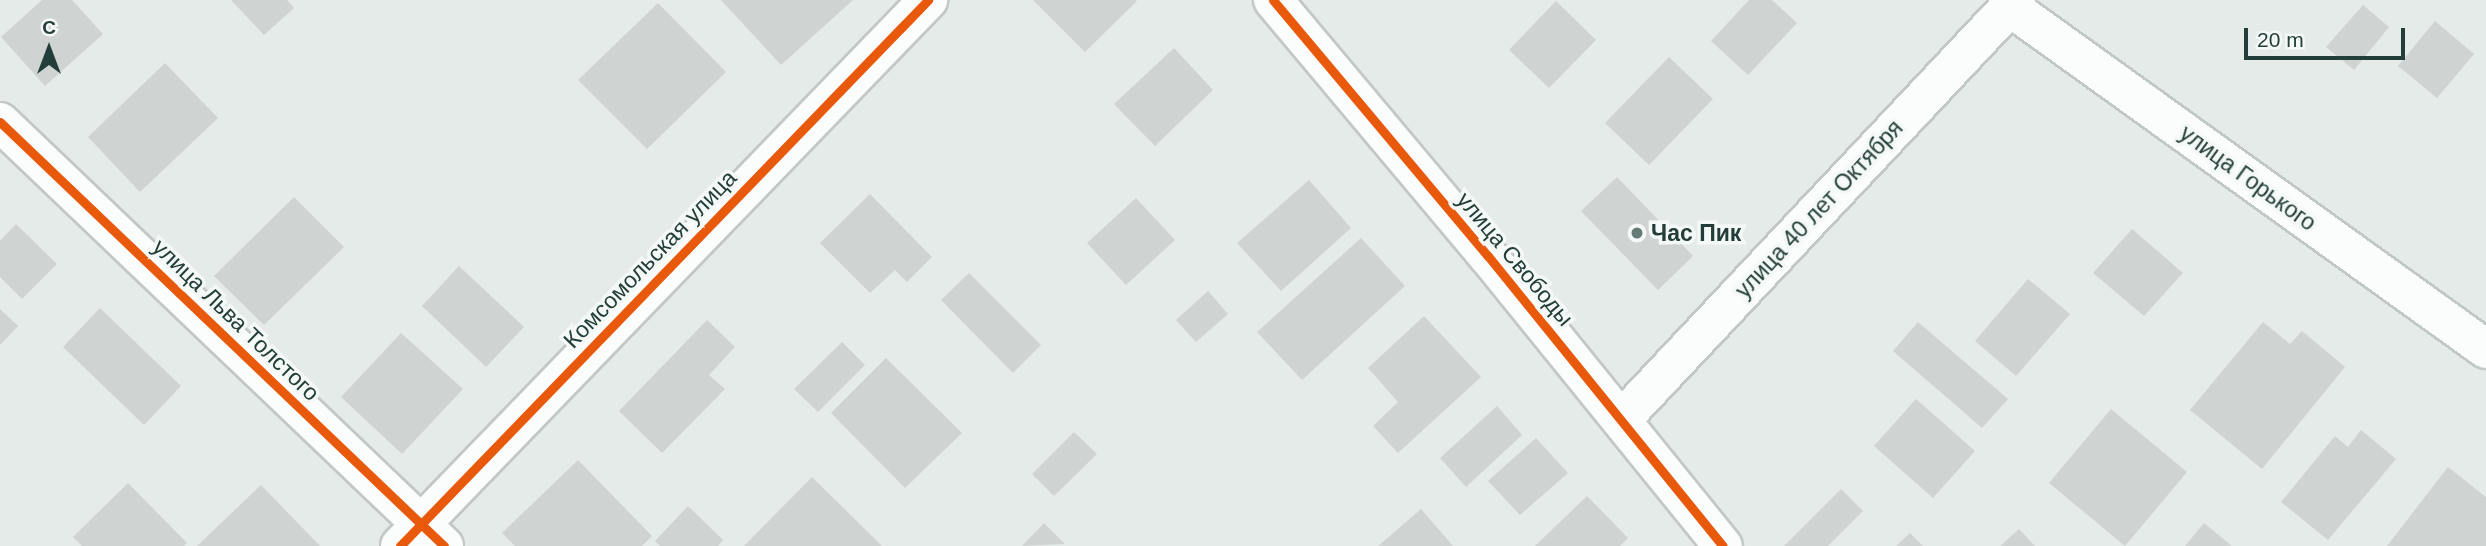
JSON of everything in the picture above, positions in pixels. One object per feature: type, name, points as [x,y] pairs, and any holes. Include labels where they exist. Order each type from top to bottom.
[{"type":"street","name":"Комсомольская улица","points":[[422,538],[928,0]]},
{"type":"street","name":"улица Свободы","points":[[1273,0],[1622,419],[1711,542]]},
{"type":"street","name":"улица 40 лет Октября","points":[[1622,419],[2013,3]]},
{"type":"street","name":"улица Горького","points":[[2013,3],[2486,349]]},
{"type":"street","name":"улица Льва Толстого","points":[[0,122],[422,538]]},
{"type":"building","points":[[42,0],[72,0],[103,34],[45,86],[1,37]]},
{"type":"building","points":[[231,0],[287,0],[294,8],[264,35]]},
{"type":"building","points":[[721,0],[853,0],[781,65]]},
{"type":"building","points":[[1033,0],[1135,0],[1137,1],[1085,52]]},
{"type":"building","points":[[1749,0],[1772,0],[1797,23],[1748,75],[1711,41]]},
{"type":"building","points":[[1556,1],[1596,40],[1549,88],[1509,50]]},
{"type":"building","points":[[658,3],[726,72],[647,149],[578,80]]},
{"type":"building","points":[[2363,5],[2389,27],[2354,70],[2326,47]]},
{"type":"building","points":[[2435,21],[2474,54],[2437,98],[2398,66]]},
{"type":"building","points":[[1174,48],[1213,90],[1155,146],[1114,104]]},
{"type":"building","points":[[1669,57],[1713,99],[1649,165],[1605,123]]},
{"type":"building","points":[[165,63],[218,118],[140,192],[88,137]]},
{"type":"building","name":"Час Пик","points":[[1617,177],[1693,256],[1658,290],[1581,211]]},
{"type":"building","points":[[1309,180],[1351,228],[1281,291],[1237,243]]},
{"type":"building","points":[[870,194],[932,257],[907,282],[895,270],[870,293],[820,243]]},
{"type":"building","points":[[294,197],[344,247],[264,325],[214,276]]},
{"type":"building","points":[[1136,198],[1175,240],[1126,285],[1087,243]]},
{"type":"building","points":[[16,224],[57,264],[22,299],[0,277],[0,241]]},
{"type":"building","points":[[2132,229],[2183,273],[2144,316],[2093,273]]},
{"type":"building","points":[[1361,238],[1405,286],[1302,380],[1257,332]]},
{"type":"building","points":[[459,266],[524,327],[486,367],[422,306]]},
{"type":"building","points":[[969,273],[1041,345],[1013,373],[941,300]]},
{"type":"building","points":[[2028,279],[2070,314],[2016,376],[1975,341]]},
{"type":"building","points":[[1208,291],[1228,314],[1196,342],[1176,320]]},
{"type":"building","points":[[100,308],[181,386],[144,425],[63,347]]},
{"type":"building","points":[[0,309],[18,326],[0,345]]},
{"type":"building","points":[[1424,316],[1481,377],[1398,453],[1373,426],[1398,402],[1368,368]]},
{"type":"building","points":[[707,320],[735,347],[709,375],[725,389],[662,453],[619,411]]},
{"type":"building","points":[[1918,322],[2008,399],[1982,428],[1893,351]]},
{"type":"building","points":[[2263,322],[2290,344],[2302,331],[2345,367],[2262,469],[2190,410]]},
{"type":"building","points":[[401,333],[463,389],[402,454],[341,397]]},
{"type":"building","points":[[842,342],[865,365],[818,412],[794,389]]},
{"type":"building","points":[[886,358],[962,433],[905,488],[831,413]]},
{"type":"building","points":[[1916,399],[1975,451],[1933,498],[1874,446]]},
{"type":"building","points":[[1497,406],[1522,435],[1466,487],[1440,458]]},
{"type":"building","points":[[2111,409],[2187,472],[2125,546],[2049,483]]},
{"type":"building","points":[[2361,430],[2396,459],[2328,540],[2281,502],[2335,436],[2348,447]]},
{"type":"building","points":[[1074,432],[1097,454],[1054,496],[1032,474]]},
{"type":"building","points":[[1536,438],[1568,473],[1520,515],[1488,481]]},
{"type":"building","points":[[578,460],[652,536],[642,546],[515,546],[502,533]]},
{"type":"building","points":[[2448,467],[2486,497],[2486,546],[2387,546]]},
{"type":"building","points":[[812,477],[882,546],[744,546]]},
{"type":"building","points":[[128,483],[187,543],[184,546],[82,546],[73,537]]},
{"type":"building","points":[[261,485],[320,546],[197,546]]},
{"type":"building","points":[[1841,489],[1863,511],[1828,546],[1784,546]]},
{"type":"building","points":[[1587,496],[1628,538],[1620,546],[1535,546]]},
{"type":"building","points":[[688,506],[723,540],[718,546],[660,546],[655,541]]},
{"type":"building","points":[[1421,509],[1453,546],[1378,546]]},
{"type":"building","points":[[1044,523],[1065,544],[1022,546]]},
{"type":"building","points":[[2204,523],[2232,546],[2185,546]]},
{"type":"building","points":[[2019,529],[2035,546],[2000,546]]},
{"type":"building","points":[[1910,533],[1923,546],[1896,546]]},
{"type":"cycle path","points":[[400,546],[928,0]]},
{"type":"cycle path","points":[[1273,0],[1488,256],[1723,546]]},
{"type":"cycle path","points":[[0,122],[444,546]]},
{"type":"place","name":"Час Пик","points":[[1637,233]]}]
